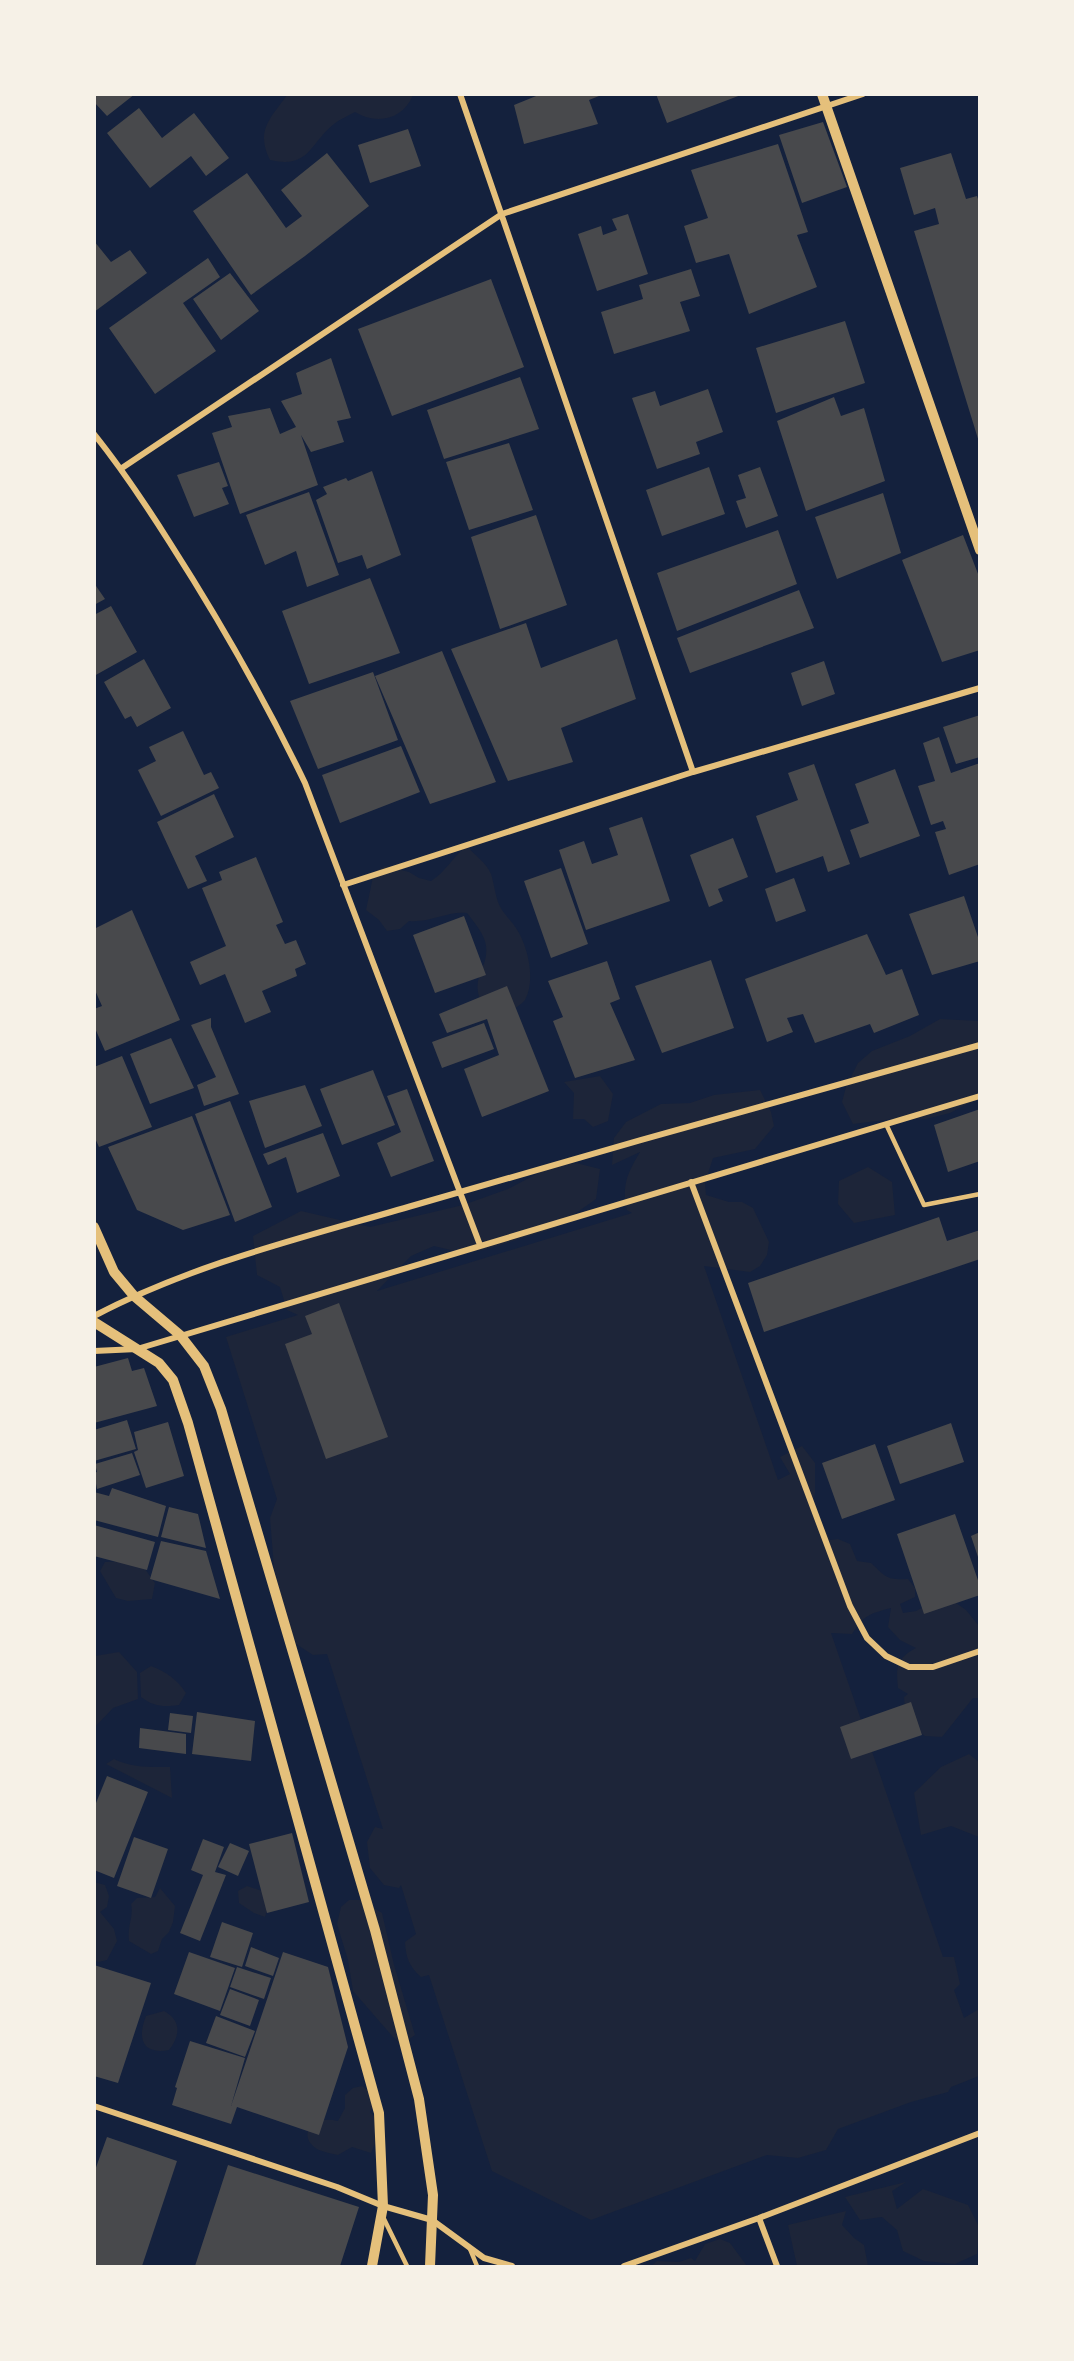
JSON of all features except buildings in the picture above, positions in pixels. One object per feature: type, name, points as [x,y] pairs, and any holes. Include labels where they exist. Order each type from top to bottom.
[{"type":"street","points":[[460,94],[693,772]]},
{"type":"street","points":[[822,94],[980,550]]},
{"type":"street","points":[[122,468],[502,214],[863,94]]},
{"type":"street","points":[[94,434],[122,468],[229,637],[305,783],[480,1245]]},
{"type":"street","points":[[343,885],[693,772],[980,688]]},
{"type":"street","points":[[94,1316],[134,1296],[200,1269],[460,1192],[980,1044]]},
{"type":"street","points":[[94,1351],[137,1349],[980,1096]]},
{"type":"street","points":[[691,1182],[850,1606],[867,1638],[886,1656],[909,1667],[933,1667],[980,1652]]},
{"type":"street","points":[[94,1227],[114,1272],[134,1296],[180,1335],[204,1366],[222,1409],[375,1930],[419,2099],[433,2195],[430,2266]]},
{"type":"street","points":[[94,1322],[159,1363],[174,1380],[188,1423],[379,2112],[382,2210],[372,2266]]},
{"type":"street","points":[[94,2106],[337,2187],[382,2210],[432,2220],[484,2258],[512,2266]]},
{"type":"street","points":[[624,2266],[759,2218],[980,2133]]},
{"type":"street","points":[[759,2218],[777,2266]]},
{"type":"lane","points":[[886,1124],[924,1205],[980,1194]]},
{"type":"lane","points":[[382,2210],[407,2266]]},
{"type":"lane","points":[[469,2246],[477,2266]]},
{"type":"shaded area","points":[[287,95],[413,95],[403,110],[396,115],[380,119],[355,112],[334,124],[301,158],[283,162],[270,160],[264,140],[265,132],[271,118]]},
{"type":"shaded area","points":[[467,846],[489,870],[500,906],[516,928],[527,953],[530,973],[528,992],[523,1002],[506,1013],[483,1006],[479,996],[478,980],[485,962],[486,946],[476,924],[467,913],[409,921],[400,929],[387,931],[379,920],[366,910],[374,872],[385,866],[431,881]]},
{"type":"shaded area","points":[[940,1019],[979,1021],[979,1098],[950,1113],[926,1119],[901,1118],[853,1124],[842,1102],[846,1087],[858,1063],[872,1051],[910,1036]]},
{"type":"shaded area","points":[[600,1076],[613,1094],[608,1121],[593,1127],[584,1119],[573,1119],[574,1093],[564,1082]]},
{"type":"shaded area","points":[[760,1090],[771,1112],[774,1126],[755,1149],[713,1158],[705,1183],[706,1195],[729,1202],[742,1202],[753,1208],[769,1242],[767,1255],[760,1266],[750,1272],[704,1266],[778,1480],[790,1474],[780,1457],[802,1446],[815,1463],[815,1493],[811,1511],[825,1529],[830,1540],[838,1539],[850,1544],[857,1561],[871,1563],[887,1577],[908,1579],[915,1588],[915,1597],[900,1604],[903,1613],[916,1611],[933,1602],[952,1600],[966,1610],[979,1626],[979,1698],[973,1698],[942,1737],[925,1736],[906,1722],[904,1697],[908,1694],[898,1688],[897,1674],[901,1660],[916,1648],[900,1640],[888,1627],[891,1608],[868,1616],[852,1634],[831,1633],[943,1957],[954,1957],[960,1984],[954,1990],[964,2018],[979,2009],[979,2076],[951,2087],[948,2092],[911,2102],[838,2129],[826,2150],[798,2158],[767,2155],[591,2220],[492,2171],[429,1975],[421,1977],[407,1957],[405,1942],[416,1934],[401,1885],[399,1888],[384,1885],[370,1868],[367,1842],[375,1827],[383,1829],[327,1654],[313,1655],[293,1642],[274,1568],[270,1518],[277,1499],[226,1337],[298,1315],[287,1310],[280,1287],[257,1275],[253,1236],[301,1211],[370,1227],[463,1205],[508,1189],[550,1167],[576,1163],[600,1169],[596,1199],[555,1228],[484,1250],[459,1252],[434,1246],[411,1256],[377,1291],[632,1213],[627,1210],[625,1186],[640,1152],[612,1165],[614,1138],[626,1122],[661,1104],[690,1103],[714,1095]]},
{"type":"shaded area","points":[[868,1167],[892,1182],[895,1215],[854,1223],[838,1204],[839,1181]]},
{"type":"shaded area","points":[[130,1561],[145,1569],[155,1583],[152,1599],[128,1601],[116,1598],[100,1571],[105,1562]]},
{"type":"shaded area","points":[[119,1652],[137,1672],[138,1699],[113,1708],[95,1727],[95,1656]]},
{"type":"shaded area","points":[[151,1666],[171,1676],[183,1688],[186,1693],[179,1705],[159,1706],[141,1697],[140,1673]]},
{"type":"shaded area","points":[[969,1754],[979,1762],[979,1837],[951,1826],[921,1835],[914,1793],[941,1767]]},
{"type":"shaded area","points":[[114,1759],[148,1767],[170,1767],[172,1798],[106,1764]]},
{"type":"shaded area","points":[[94,1882],[105,1885],[109,1896],[107,1907],[100,1912],[114,1929],[117,1941],[107,1960],[99,1962],[95,1961]]},
{"type":"shaded area","points":[[247,1886],[265,1892],[269,1904],[265,1917],[239,1903],[238,1891]]},
{"type":"shaded area","points":[[160,1888],[175,1906],[173,1922],[169,1932],[162,1939],[158,1951],[151,1954],[129,1941],[131,1904],[137,1898],[155,1897]]},
{"type":"shaded area","points":[[349,1900],[361,1900],[382,1913],[394,1965],[415,2035],[402,2044],[393,2037],[353,1991],[348,1960],[337,1924],[341,1907]]},
{"type":"shaded area","points":[[164,2011],[176,2023],[176,2039],[169,2050],[153,2050],[147,2047],[142,2038],[143,2024],[146,2016]]},
{"type":"shaded area","points":[[362,2086],[370,2092],[374,2104],[370,2112],[375,2117],[376,2141],[371,2153],[352,2147],[338,2155],[319,2150],[312,2145],[307,2134],[313,2124],[319,2121],[338,2121],[345,2108],[345,2095],[353,2088]]},
{"type":"shaded area","points":[[906,2182],[892,2191],[897,2209],[923,2189],[968,2205],[979,2227],[977,2254],[955,2264],[924,2261],[903,2251],[897,2230],[882,2217],[860,2220],[845,2197]]},
{"type":"shaded area","points":[[846,2211],[842,2225],[864,2245],[868,2266],[797,2266],[788,2225]]},
{"type":"shaded area","points":[[720,2239],[730,2243],[747,2266],[651,2266],[657,2261],[679,2262],[691,2258],[695,2261],[705,2244]]}]
